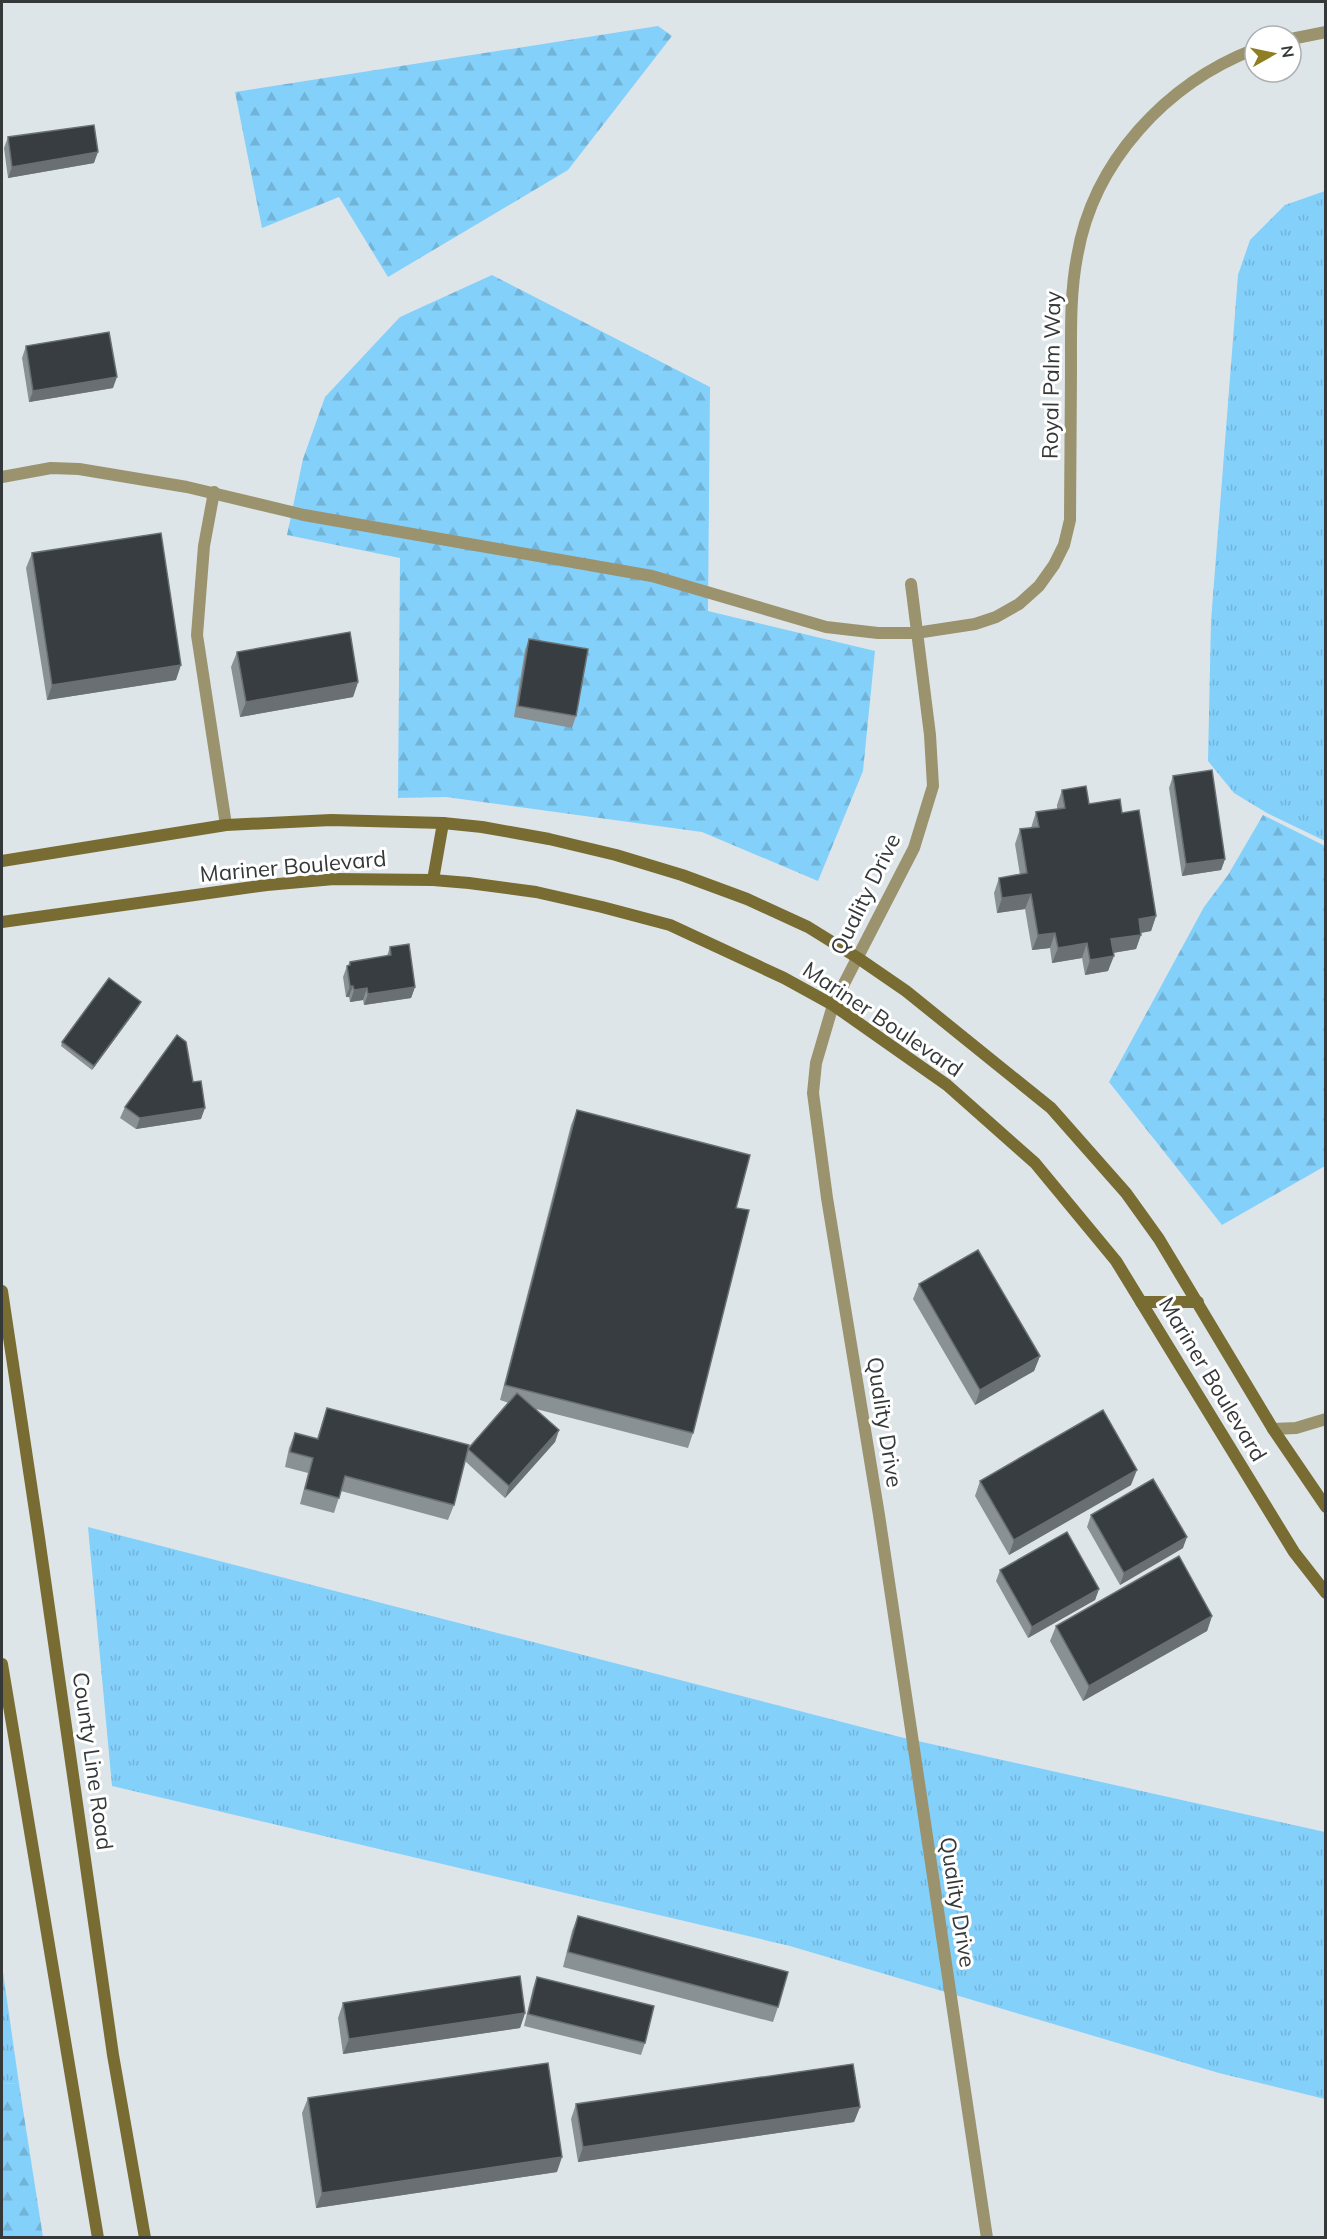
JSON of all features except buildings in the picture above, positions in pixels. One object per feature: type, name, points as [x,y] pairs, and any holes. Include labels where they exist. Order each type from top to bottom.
[{"type":"main road","name":"Mariner Boulevard","points":[[2,861],[225,825],[331,820],[442,823],[482,827],[549,839],[616,855],[682,875],[747,899],[808,927],[858,958],[916,999],[1051,1108],[1126,1193],[1159,1239],[1273,1430],[1326,1507]]},
{"type":"main road","points":[[433,880],[442,823]]},
{"type":"main road","name":"Mariner Boulevard","points":[[2,922],[267,885],[334,879],[433,880],[536,892],[670,925],[784,978],[833,1005],[946,1084],[1035,1163],[1116,1261],[1294,1552],[1326,1593]]},
{"type":"main road","name":"County Line Road","points":[[2,1291],[39,1531],[113,2055],[145,2238]]},
{"type":"main road","points":[[1142,1302],[1198,1302]]},
{"type":"main road","points":[[2,1664],[98,2238]]},
{"type":"street","points":[[1303,37],[1326,32]]},
{"type":"street","name":"Royal Palm Way","points":[[2,477],[51,468],[79,469],[214,492],[304,515],[652,576],[826,627],[878,633],[916,633],[975,624],[996,617],[1019,604],[1039,586],[1054,566],[1064,545],[1070,520],[1071,295],[1077,254],[1087,218],[1102,184],[1144,123],[1171,97],[1199,77],[1243,54]]},
{"type":"street","points":[[214,492],[204,546],[197,635],[225,825]]},
{"type":"street","points":[[911,584],[916,633]]},
{"type":"street","name":"Quality Drive","points":[[916,633],[930,735],[933,786],[914,848],[833,1005],[816,1063],[813,1094],[827,1198],[879,1515],[987,2238]]},
{"type":"street","points":[[1273,1430],[1296,1428],[1326,1419]]},
{"type":"green space","points":[[658,26],[672,36],[568,170],[388,277],[339,197],[262,228],[235,92]]},
{"type":"green space","points":[[1326,191],[1325,841],[1267,813],[1234,793],[1208,761],[1211,621],[1238,275],[1250,240],[1285,205]]},
{"type":"green space","points":[[492,275],[710,387],[708,611],[875,651],[863,771],[818,881],[702,832],[446,797],[398,798],[400,558],[287,535],[303,459],[325,397],[400,317]]},
{"type":"green space","points":[[1263,815],[1325,846],[1325,1166],[1222,1225],[1109,1082],[1204,907],[1228,875]]},
{"type":"green space","points":[[88,1527],[900,1737],[1325,1832],[1325,2099],[1219,2073],[790,1946],[112,1786]]},
{"type":"green space","points":[[2,1965],[19,2084],[2,2083]]},
{"type":"green space","points":[[2,2083],[19,2084],[43,2237],[2,2237]]}]
